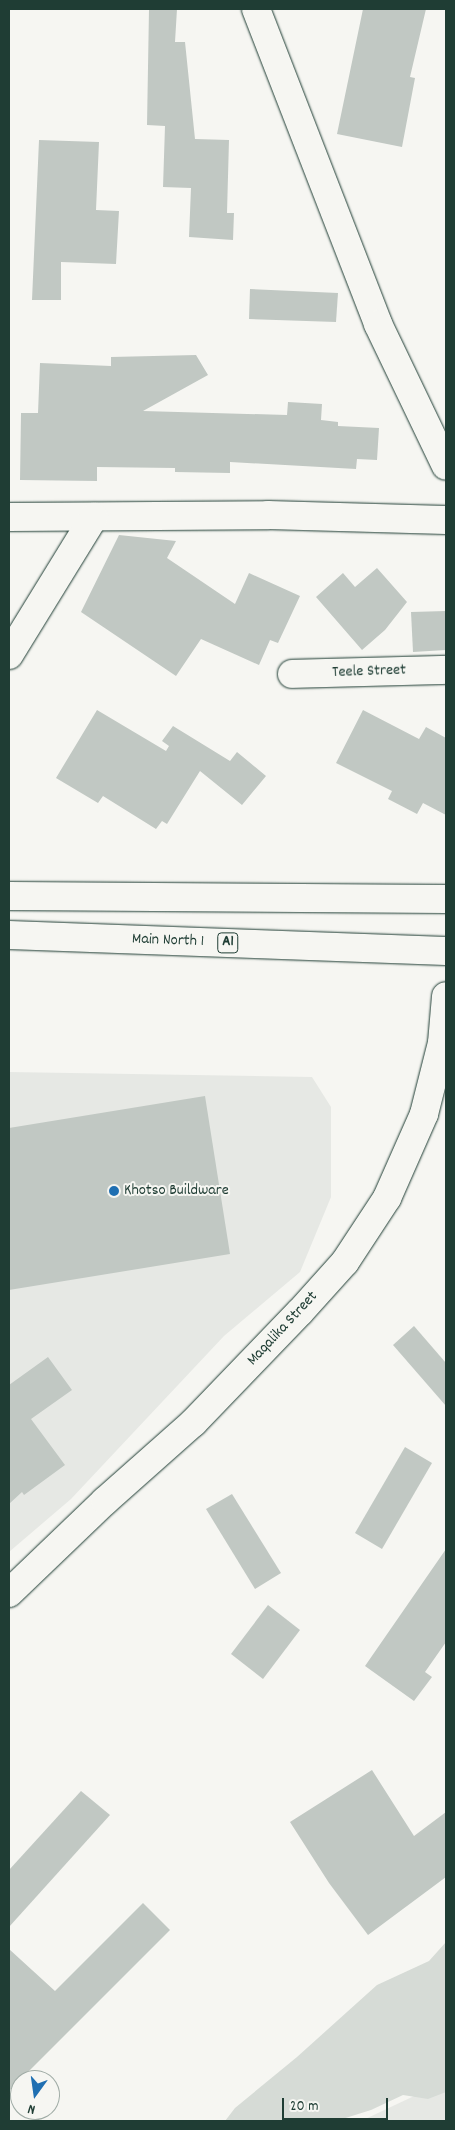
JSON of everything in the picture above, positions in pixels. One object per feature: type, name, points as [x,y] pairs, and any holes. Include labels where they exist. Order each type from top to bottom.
[{"type":"street","points":[[256,9],[378,324],[446,466]]},
{"type":"street","points":[[9,517],[268,515],[446,520]]},
{"type":"street","points":[[9,655],[94,516]]},
{"type":"street","name":"Teele Street","points":[[292,674],[446,670]]},
{"type":"street","points":[[9,896],[446,900]]},
{"type":"street","name":"Main North 1","points":[[9,935],[446,951]]},
{"type":"street","name":"Maqalika Street","points":[[9,1593],[105,1501],[194,1423],[345,1262],[387,1198],[424,1114],[444,1044],[446,996]]},
{"type":"shaded area","points":[[9,1072],[312,1077],[331,1107],[331,1197],[300,1272],[224,1336],[71,1499],[9,1552]]},
{"type":"shaded area","points":[[446,1942],[446,2092],[428,2099],[403,2095],[371,2110],[336,2121],[225,2121],[235,2108],[297,2057],[377,1985],[429,1961]]},
{"type":"shaded area","points":[[446,2081],[446,2121],[361,2121]]},
{"type":"building","points":[[149,9],[177,9],[175,42],[185,42],[195,139],[229,140],[227,213],[234,213],[233,240],[189,237],[191,188],[163,187],[165,126],[147,125]]},
{"type":"building","points":[[363,9],[426,9],[410,77],[415,78],[402,147],[337,134]]},
{"type":"building","points":[[39,140],[99,142],[96,210],[119,211],[116,264],[61,262],[61,300],[32,300]]},
{"type":"building","points":[[250,289],[338,293],[336,322],[249,319]]},
{"type":"building","points":[[196,355],[208,375],[143,411],[287,415],[288,402],[322,404],[321,420],[338,422],[338,426],[379,428],[377,460],[357,459],[356,469],[230,462],[230,473],[175,472],[175,468],[97,467],[97,481],[20,480],[21,413],[38,413],[40,363],[111,366],[111,357]]},
{"type":"building","points":[[119,535],[176,541],[167,558],[235,604],[249,573],[300,596],[278,643],[270,640],[259,665],[201,639],[176,676],[81,612]]},
{"type":"building","points":[[377,568],[407,602],[385,630],[362,650],[316,597],[343,573],[355,587]]},
{"type":"building","points":[[446,611],[446,650],[413,652],[411,612]]},
{"type":"building","points":[[97,710],[166,751],[169,746],[162,741],[173,726],[230,761],[237,752],[266,776],[242,805],[200,771],[167,824],[162,821],[156,829],[103,796],[98,803],[56,778]]},
{"type":"building","points":[[363,710],[419,739],[426,727],[446,738],[446,815],[423,803],[417,814],[388,799],[392,791],[336,763]]},
{"type":"building","name":"Khotso Buildware","points":[[205,1096],[230,1254],[9,1290],[9,1128]]},
{"type":"building","points":[[414,1326],[446,1363],[446,1406],[393,1345]]},
{"type":"building","points":[[48,1357],[72,1390],[31,1419],[65,1465],[24,1495],[22,1492],[9,1504],[9,1385]]},
{"type":"building","points":[[405,1447],[432,1463],[382,1549],[355,1533]]},
{"type":"building","points":[[232,1494],[281,1573],[255,1589],[206,1509]]},
{"type":"building","points":[[446,1549],[446,1642],[425,1672],[432,1677],[414,1701],[365,1666]]},
{"type":"building","points":[[268,1605],[300,1630],[263,1679],[231,1654]]},
{"type":"building","points":[[372,1770],[414,1836],[446,1812],[446,1877],[368,1935],[329,1883],[290,1822]]},
{"type":"building","points":[[81,1791],[110,1815],[9,1927],[9,1870]]},
{"type":"building","points":[[143,1903],[170,1930],[30,2070],[10,2070],[9,2091],[9,1949],[55,1991]]},
{"type":"place","name":"Khotso Buildware","points":[[114,1191]]}]
